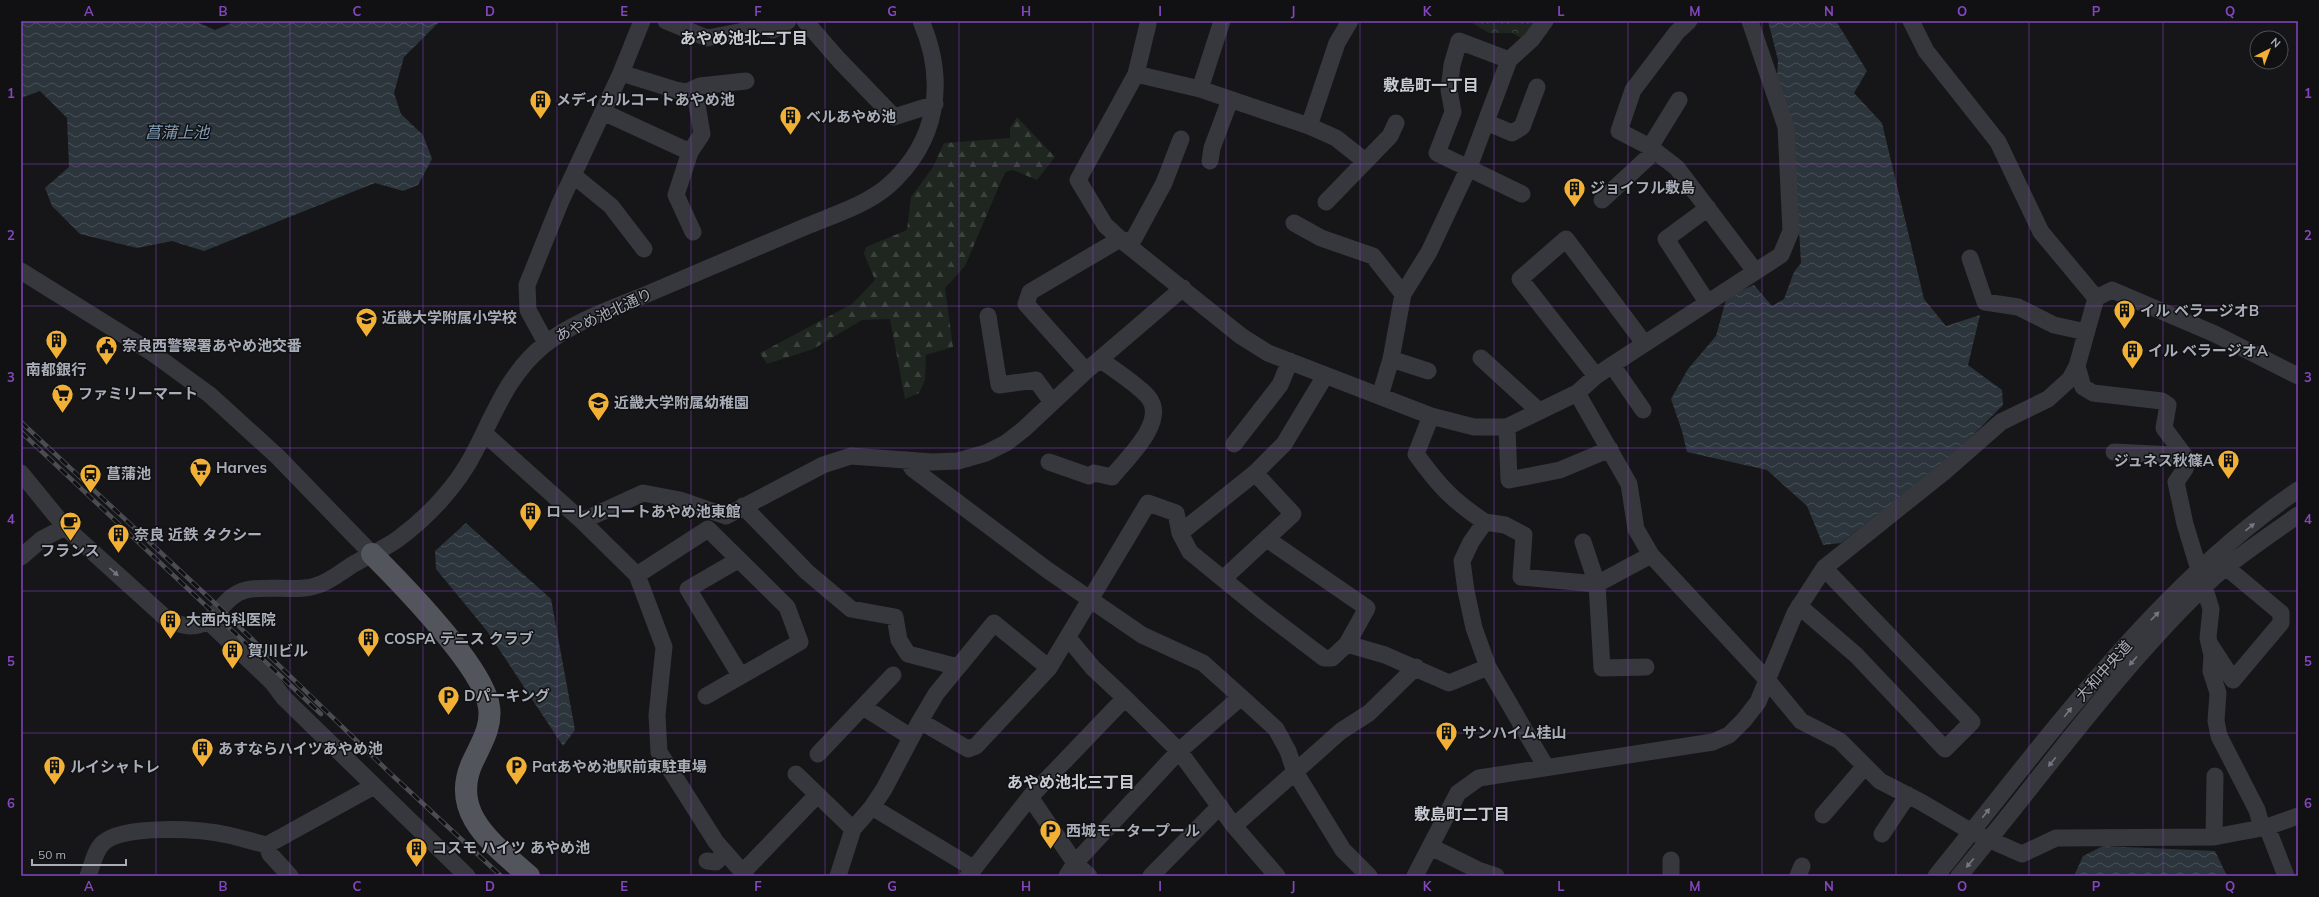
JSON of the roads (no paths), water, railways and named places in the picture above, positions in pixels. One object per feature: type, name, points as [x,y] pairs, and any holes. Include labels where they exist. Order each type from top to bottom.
[{"type":"main road","points":[[372,554],[456,648],[486,694],[490,706],[490,718],[487,732],[468,772],[466,798],[470,814],[480,829],[529,876]]},
{"type":"street","points":[[546,343],[528,310],[526,285],[560,203],[621,73],[642,21]]},
{"type":"street","points":[[666,21],[707,38],[765,26],[772,30],[788,21]]},
{"type":"street","points":[[805,21],[839,60],[894,118],[935,104]]},
{"type":"street","name":"あやめ池北通り","points":[[209,622],[232,596],[240,591],[255,587],[314,587],[396,540],[433,508],[457,480],[475,453],[506,387],[516,372],[546,343],[602,313],[871,198],[886,188],[898,177],[916,153],[925,137],[935,104],[937,80],[933,56],[921,21]]},
{"type":"street","points":[[1200,89],[1222,21]]},
{"type":"street","points":[[1310,126],[1337,43],[1350,21]]},
{"type":"street","points":[[1380,396],[1391,359],[1403,294],[1429,252],[1469,167],[1509,60],[1532,39],[1545,21]]},
{"type":"street","points":[[1689,21],[1677,32],[1633,90],[1619,131],[1652,149],[1677,168],[1755,271]]},
{"type":"street","points":[[1145,22],[1136,74],[1078,180],[1105,225],[1120,239],[1241,336],[1268,353],[1431,416],[1474,426],[1507,427],[1578,393],[1596,376],[1644,343],[1781,254],[1791,231],[1786,127],[1750,21]]},
{"type":"street","points":[[1911,21],[1926,51],[1998,142],[2042,232],[2096,298]]},
{"type":"street","points":[[1509,60],[1459,41],[1452,65],[1448,90],[1452,112],[1437,153],[1469,167],[1522,194]]},
{"type":"street","points":[[621,73],[687,92],[696,99],[702,134],[690,152],[676,195],[693,232]]},
{"type":"street","points":[[1136,74],[1200,89],[1310,126],[1336,138],[1365,161]]},
{"type":"street","points":[[687,92],[700,86],[746,81]]},
{"type":"street","points":[[1486,122],[1512,133],[1522,127],[1537,87]]},
{"type":"street","points":[[1210,161],[1212,148],[1230,100]]},
{"type":"street","points":[[1602,200],[1652,149],[1679,100]]},
{"type":"street","points":[[603,112],[690,152]]},
{"type":"street","points":[[1326,202],[1390,136],[1396,123]]},
{"type":"street","points":[[1086,371],[1026,304],[1030,292],[1120,239],[1132,242],[1164,183],[1181,139]]},
{"type":"street","points":[[573,175],[611,206],[644,249]]},
{"type":"street","points":[[1707,302],[1666,239],[1708,208]]},
{"type":"street","points":[[1294,223],[1321,238],[1373,256],[1403,294]]},
{"type":"street","points":[[1596,376],[1520,279],[1566,239],[1644,343]]},
{"type":"street","points":[[1970,258],[1985,302],[2018,308],[2054,325],[2086,332]]},
{"type":"street","points":[[21,271],[151,352],[210,395],[278,457],[372,554]]},
{"type":"street","points":[[582,521],[643,493],[680,500],[726,516],[823,465],[851,456],[907,460],[958,461],[986,453],[1006,443],[1024,429],[1086,371],[1101,360],[1183,288]]},
{"type":"street","points":[[1415,876],[1432,847],[1458,793],[1468,784],[1479,778],[1713,742],[1729,735],[1744,720],[1758,702],[1799,606],[1824,568],[1944,472],[2001,422],[2048,399],[2070,379],[2077,366],[2096,298],[2112,290],[2215,334],[2298,376]]},
{"type":"street","points":[[988,316],[999,385],[1036,380],[1052,402]]},
{"type":"street","points":[[1481,358],[1539,411]]},
{"type":"street","points":[[1391,359],[1428,371]]},
{"type":"street","points":[[1049,462],[1088,476],[1094,473],[1112,477],[1152,426],[1155,410],[1149,397],[1101,360]]},
{"type":"street","points":[[1234,444],[1280,385],[1290,361]]},
{"type":"street","points":[[1612,365],[1643,410]]},
{"type":"street","points":[[2077,366],[2084,387],[2093,393],[2162,401],[2168,405],[2164,428],[2179,450],[2187,458],[2186,469],[2176,482],[2185,524],[2206,586],[2211,609],[2208,642],[2212,655],[2211,671],[2218,693],[2216,721],[2219,736],[2256,810],[2261,824],[2268,827],[2286,876]]},
{"type":"street","points":[[1180,533],[1255,473],[1284,444],[1325,376]]},
{"type":"street","points":[[1578,393],[1629,484],[1636,530],[1651,555],[1768,681],[1801,721],[1840,740],[1880,781],[1908,795],[1972,832],[2022,854],[2056,838],[2214,837],[2268,827],[2298,816]]},
{"type":"street","points":[[1431,416],[1416,454],[1437,484],[1459,505],[1485,522],[1505,524],[1524,534],[1521,577],[1597,584],[1651,555]]},
{"type":"street","points":[[1507,427],[1509,480],[1560,470],[1610,449]]},
{"type":"street","points":[[484,433],[582,521],[637,575],[664,647],[657,715],[660,752],[716,842],[744,874],[817,795]]},
{"type":"street","points":[[2114,452],[2173,455],[2179,450]]},
{"type":"street","points":[[907,460],[913,469],[1046,569],[1091,598],[1142,635],[1203,663],[1241,697],[1276,729],[1288,751],[1295,772],[1343,850],[1369,876]]},
{"type":"street","points":[[21,473],[65,527],[169,622],[191,626],[209,622],[272,682],[284,698],[467,876]]},
{"type":"street","points":[[1223,579],[1293,514],[1255,473]]},
{"type":"street","name":"大和中央道","points":[[1936,876],[2075,703],[2117,656],[2200,570],[2281,502],[2298,490]]},
{"type":"street","points":[[920,721],[968,749],[976,746],[1049,668],[1148,503],[1176,513],[1180,533],[1190,552],[1324,658],[1332,658],[1347,644],[1367,608],[1267,539]]},
{"type":"street","points":[[743,506],[807,572],[851,608],[895,617],[899,640],[908,654],[958,667]]},
{"type":"street","name":"大和中央道","points":[[1959,876],[2116,680],[2151,641],[2206,586],[2227,568],[2298,514]]},
{"type":"street","points":[[1485,522],[1471,542],[1462,561],[1466,591],[1474,628],[1488,667],[1546,767]]},
{"type":"street","points":[[21,557],[42,539],[65,527]]},
{"type":"street","points":[[637,575],[708,529],[787,607],[800,642],[740,675],[706,696]]},
{"type":"street","points":[[1583,542],[1597,584],[1602,668],[1646,667]]},
{"type":"street","points":[[738,560],[688,589],[740,675]]},
{"type":"street","points":[[1799,606],[1856,655],[1945,749],[1972,722],[1824,568]]},
{"type":"street","points":[[2208,642],[2233,680],[2281,623],[2281,613],[2227,568]]},
{"type":"street","points":[[838,876],[853,829],[872,807],[884,789],[911,737],[936,694],[994,623],[1049,668]]},
{"type":"street","points":[[1068,638],[1092,668],[1179,751],[1234,826],[1277,876]]},
{"type":"street","points":[[1347,644],[1385,655],[1416,667],[1449,683],[1488,667]]},
{"type":"street","points":[[1234,826],[1341,731],[1368,713],[1416,667]]},
{"type":"street","points":[[818,754],[893,675]]},
{"type":"street","points":[[1071,869],[1179,751],[1241,697]]},
{"type":"street","points":[[872,807],[971,872],[1030,797],[1125,698]]},
{"type":"street","points":[[863,707],[911,737]]},
{"type":"street","points":[[1823,815],[1865,766]]},
{"type":"street","points":[[796,774],[853,829]]},
{"type":"street","points":[[2214,837],[2215,776]]},
{"type":"street","points":[[88,876],[102,844],[113,836],[140,830],[169,830],[220,834],[267,845],[374,786]]},
{"type":"street","points":[[1882,834],[1908,795]]},
{"type":"street","points":[[1030,797],[1071,869],[1089,876]]},
{"type":"street","points":[[1151,876],[1220,806]]},
{"type":"street","points":[[267,845],[270,854],[290,876]]},
{"type":"street","points":[[1432,847],[1478,870],[1496,876]]},
{"type":"street","points":[[707,861],[716,862],[724,852]]},
{"type":"water","name":"菖蒲上池","points":[[21,21],[195,21],[215,30],[236,21],[440,21],[404,57],[394,93],[401,114],[423,135],[432,159],[418,185],[403,191],[375,183],[204,251],[172,241],[137,248],[80,234],[52,206],[45,188],[69,167],[67,118],[40,91],[21,98]]},
{"type":"water","points":[[1768,21],[1836,21],[1867,71],[1854,93],[1882,123],[1924,299],[1946,326],[1980,315],[1968,365],[2002,390],[2003,405],[1946,462],[1841,543],[1823,545],[1807,506],[1767,470],[1687,452],[1682,431],[1671,399],[1688,369],[1716,336],[1727,296],[1754,285],[1772,306],[1784,299],[1794,272],[1801,263],[1793,134],[1777,77],[1778,60]]},
{"type":"water","points":[[466,523],[551,599],[575,730],[563,746],[487,631],[436,569],[435,551]]},
{"type":"water","points":[[2103,846],[2215,851],[2227,876],[2074,876],[2083,856]]},
{"type":"railway","points":[[21,422],[220,608],[392,775],[501,876]]},
{"type":"railway","points":[[21,432],[321,714]]},
{"type":"place","name":"メディカルコートあやめ池","points":[[541,120]]},
{"type":"place","name":"ベルあやめ池","points":[[791,136]]},
{"type":"place","name":"ジョイフル敷島","points":[[1574,208]]},
{"type":"place","name":"イル ベラージオB","points":[[2124,330]]},
{"type":"place","name":"近畿大学附属小学校","points":[[366,338]]},
{"type":"place","name":"南都銀行","points":[[56,360]]},
{"type":"place","name":"奈良西警察署あやめ池交番","points":[[107,366]]},
{"type":"place","name":"イル ベラージオA","points":[[2133,370]]},
{"type":"place","name":"ファミリーマート","points":[[63,414]]},
{"type":"place","name":"近畿大学附属幼稚園","points":[[598,422]]},
{"type":"place","name":"ジュネス秋篠A","points":[[2229,480]]},
{"type":"place","name":"Harves","points":[[201,488]]},
{"type":"place","name":"菖蒲池","points":[[91,494]]},
{"type":"place","name":"ローレルコートあやめ池東館","points":[[531,532]]},
{"type":"place","name":"フランス","points":[[70,542]]},
{"type":"place","name":"奈良 近鉄 タクシー","points":[[119,554]]},
{"type":"place","name":"大西内科医院","points":[[170,640]]},
{"type":"place","name":"COSPA テニス クラブ","points":[[369,658]]},
{"type":"place","name":"賀川ビル","points":[[233,670]]},
{"type":"place","name":"Dパーキング","points":[[449,716]]},
{"type":"place","name":"サンハイム桂山","points":[[1447,752]]},
{"type":"place","name":"あすならハイツあやめ池","points":[[202,768]]},
{"type":"place","name":"ルイシャトレ","points":[[55,786]]},
{"type":"place","name":"Patあやめ池駅前東駐車場","points":[[517,786]]},
{"type":"place","name":"西城モータープール","points":[[1051,850]]},
{"type":"place","name":"コスモ ハイツ あやめ池","points":[[417,868]]},
{"type":"district","name":"あやめ池北二丁目","points":[[744,38]]},
{"type":"district","name":"敷島町一丁目","points":[[1431,85]]},
{"type":"district","name":"あやめ池北三丁目","points":[[1071,782]]},
{"type":"district","name":"敷島町二丁目","points":[[1462,814]]}]
